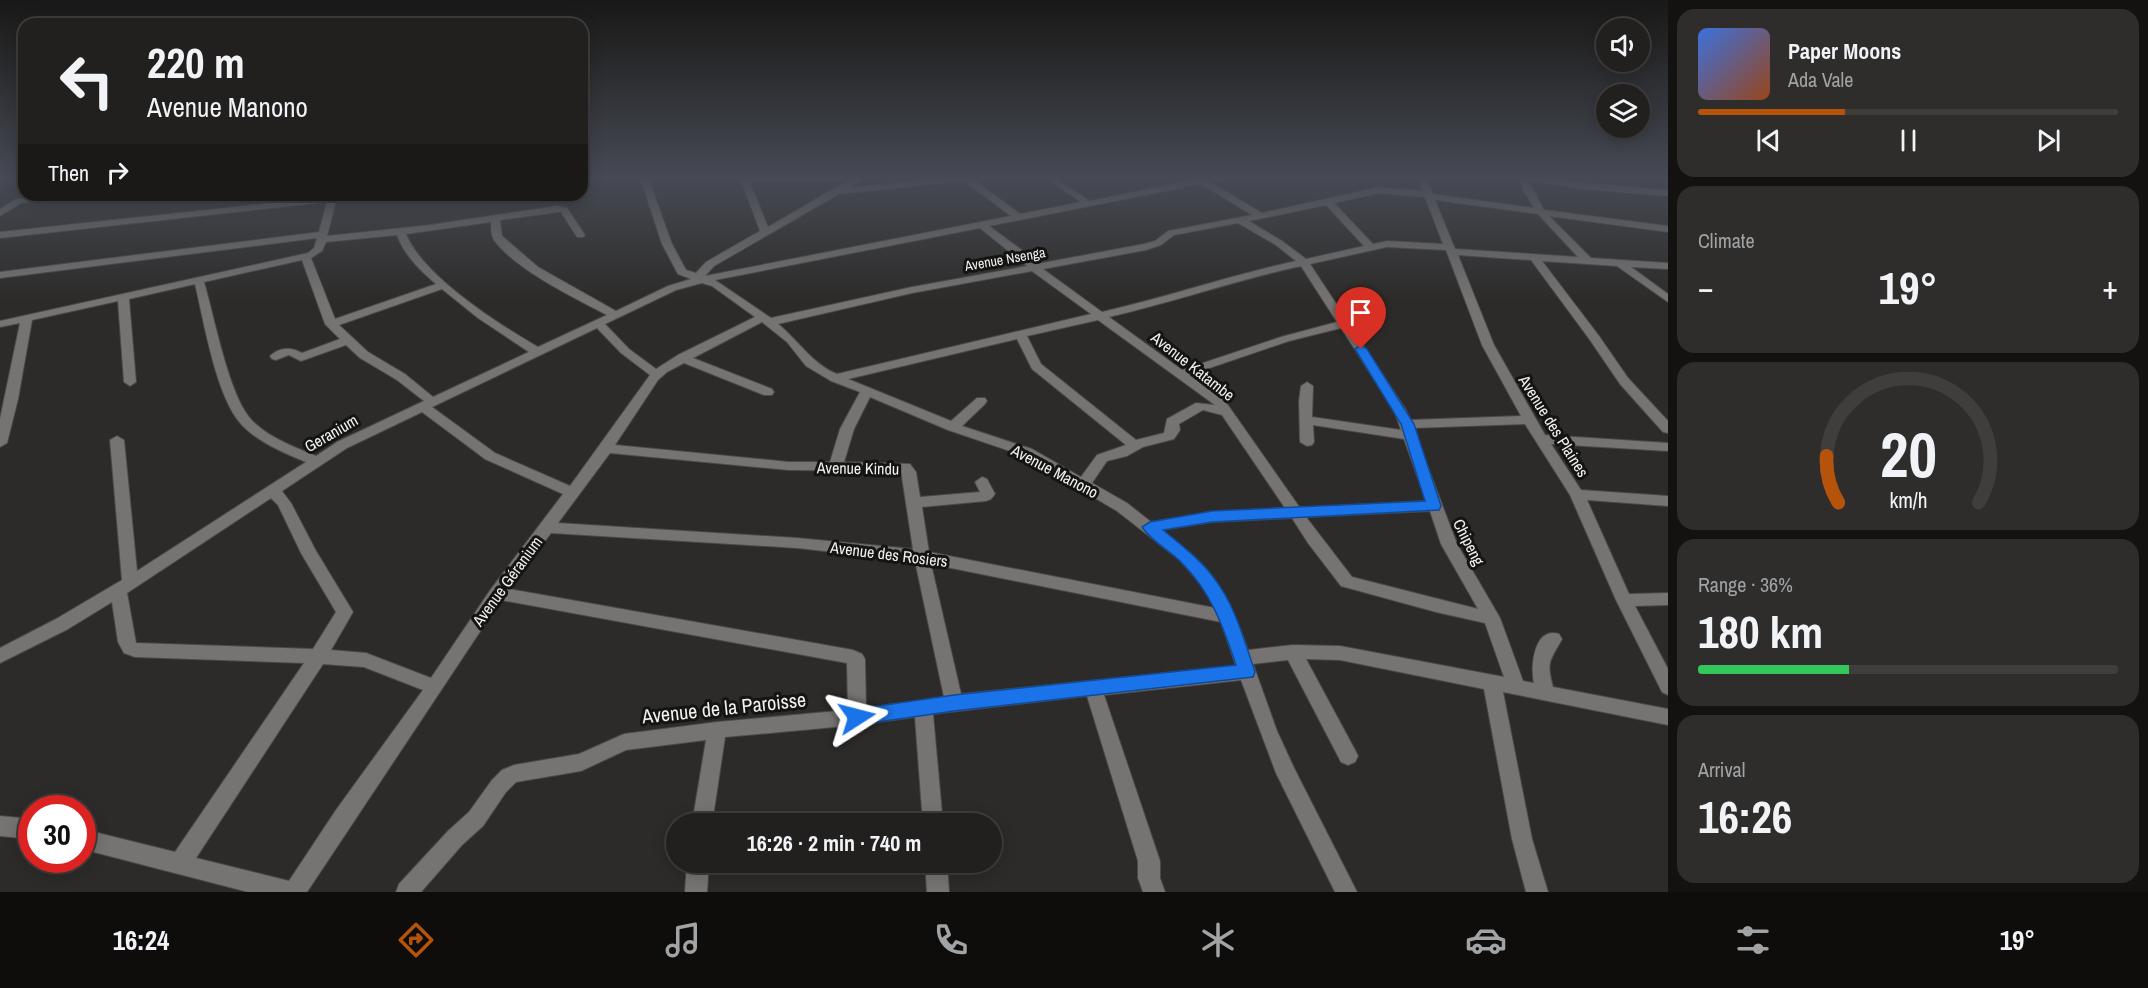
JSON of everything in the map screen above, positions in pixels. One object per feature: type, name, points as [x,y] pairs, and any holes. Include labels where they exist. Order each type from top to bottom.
[{"type":"street","points":[[0,236],[148,219]]},
{"type":"street","points":[[0,324],[309,256],[319,251],[327,219]]},
{"type":"street","points":[[0,275],[495,219],[494,230],[498,240],[514,254],[557,283],[616,315]]},
{"type":"street","points":[[570,219],[580,235]]},
{"type":"street","name":"Avenue Manono","points":[[659,219],[674,261],[682,272],[716,284],[791,340],[810,363],[835,378],[952,427],[1023,450],[1122,507],[1186,557],[1202,574],[1228,617],[1286,774],[1346,892]]},
{"type":"street","points":[[760,219],[765,231]]},
{"type":"street","points":[[698,279],[710,264],[787,219]]},
{"type":"street","name":"Geranium","points":[[0,656],[62,624],[124,587],[342,445],[426,403],[672,288],[698,279],[1011,219]]},
{"type":"street","name":"Avenue Nsenga","points":[[766,320],[912,290],[1146,247],[1158,243],[1168,234],[1247,219]]},
{"type":"street","points":[[1343,219],[1370,247]]},
{"type":"street","name":"Avenue des Plaines","points":[[1439,219],[1488,345],[1529,420],[1577,495],[1624,600],[1666,682]]},
{"type":"street","points":[[1546,219],[1589,262]]},
{"type":"street","name":"Avenue Nsenga","points":[[1590,219],[1668,229]]},
{"type":"street","name":"Chipeng","points":[[1240,220],[1279,243],[1304,262],[1378,375],[1409,430],[1433,506],[1449,544],[1492,618],[1516,687]]},
{"type":"street","name":"Avenue Katambe","points":[[982,225],[1026,258],[1035,268],[1218,401],[1258,455],[1295,513],[1340,576],[1347,582],[1359,587],[1492,618]]},
{"type":"street","points":[[400,231],[404,242],[418,262],[444,285],[516,340],[538,352]]},
{"type":"street","points":[[835,378],[1160,302],[1251,274],[1393,243],[1535,259],[1668,266]]},
{"type":"street","points":[[309,256],[331,324],[346,341],[426,403],[463,438],[490,456],[571,492]]},
{"type":"street","points":[[1535,259],[1595,338],[1624,381],[1668,429]]},
{"type":"street","points":[[1620,263],[1668,299]]},
{"type":"street","points":[[199,281],[229,389],[241,416],[246,422],[276,442],[316,461]]},
{"type":"street","points":[[331,324],[444,285]]},
{"type":"street","points":[[123,297],[130,382]]},
{"type":"street","points":[[0,443],[12,399],[27,318]]},
{"type":"street","name":"Avenue Géranium","points":[[292,892],[435,687],[496,593],[657,375],[682,358],[766,320]]},
{"type":"street","points":[[598,323],[625,351],[657,375]]},
{"type":"street","points":[[1181,374],[1285,339],[1343,324]]},
{"type":"street","points":[[1020,333],[1032,360],[1041,371],[1135,446]]},
{"type":"street","points":[[276,356],[290,351],[301,357],[346,341]]},
{"type":"street","points":[[682,358],[768,392]]},
{"type":"street","points":[[1307,386],[1305,401],[1307,442]]},
{"type":"street","points":[[835,468],[847,429],[867,390]]},
{"type":"street","points":[[952,427],[981,401]]},
{"type":"street","points":[[1083,485],[1102,458],[1169,436],[1172,433],[1173,419],[1199,406],[1227,412]]},
{"type":"street","points":[[1307,420],[1409,430],[1529,420]]},
{"type":"street","points":[[1541,439],[1668,447]]},
{"type":"street","points":[[117,440],[127,642],[132,649],[366,660],[435,687]]},
{"type":"street","name":"Avenue Kindu","points":[[606,447],[783,466],[905,467],[909,472],[922,556],[954,703]]},
{"type":"street","points":[[915,503],[986,496],[988,494],[982,482]]},
{"type":"street","points":[[180,864],[345,612],[319,571],[284,503],[273,490]]},
{"type":"street","points":[[1577,495],[1668,501]]},
{"type":"street","points":[[1150,527],[1195,518],[1433,506]]},
{"type":"street","name":"Avenue des Rosiers","points":[[546,527],[797,543],[922,556],[1228,617]]},
{"type":"street","points":[[496,593],[853,657],[856,659],[857,717]]},
{"type":"street","points":[[1624,600],[1668,599]]},
{"type":"street","points":[[1546,693],[1540,675],[1540,661],[1544,649],[1553,639]]},
{"type":"street","points":[[1293,652],[1348,756]]},
{"type":"street","name":"Avenue de la Paroisse","points":[[406,892],[455,838],[476,819],[499,786],[514,773],[574,764],[624,742],[717,730],[857,717],[1093,687],[1244,665],[1293,652],[1340,653],[1668,717]]},
{"type":"street","points":[[1492,683],[1522,839],[1537,892]]},
{"type":"street","points":[[1093,687],[1149,861],[1149,878],[1154,892]]},
{"type":"street","points":[[923,707],[932,813]]},
{"type":"street","points":[[704,813],[717,730]]},
{"type":"street","points":[[0,826],[18,828]]},
{"type":"street","points":[[96,843],[292,892]]},
{"type":"street","points":[[696,892],[697,873]]},
{"type":"street","points":[[937,873],[938,892]]},
{"type":"route","points":[[857,717],[954,703],[1246,672],[1228,617],[1219,598],[1202,574],[1186,557],[1150,527],[1195,518],[1433,506],[1407,424],[1361,349]]}]
